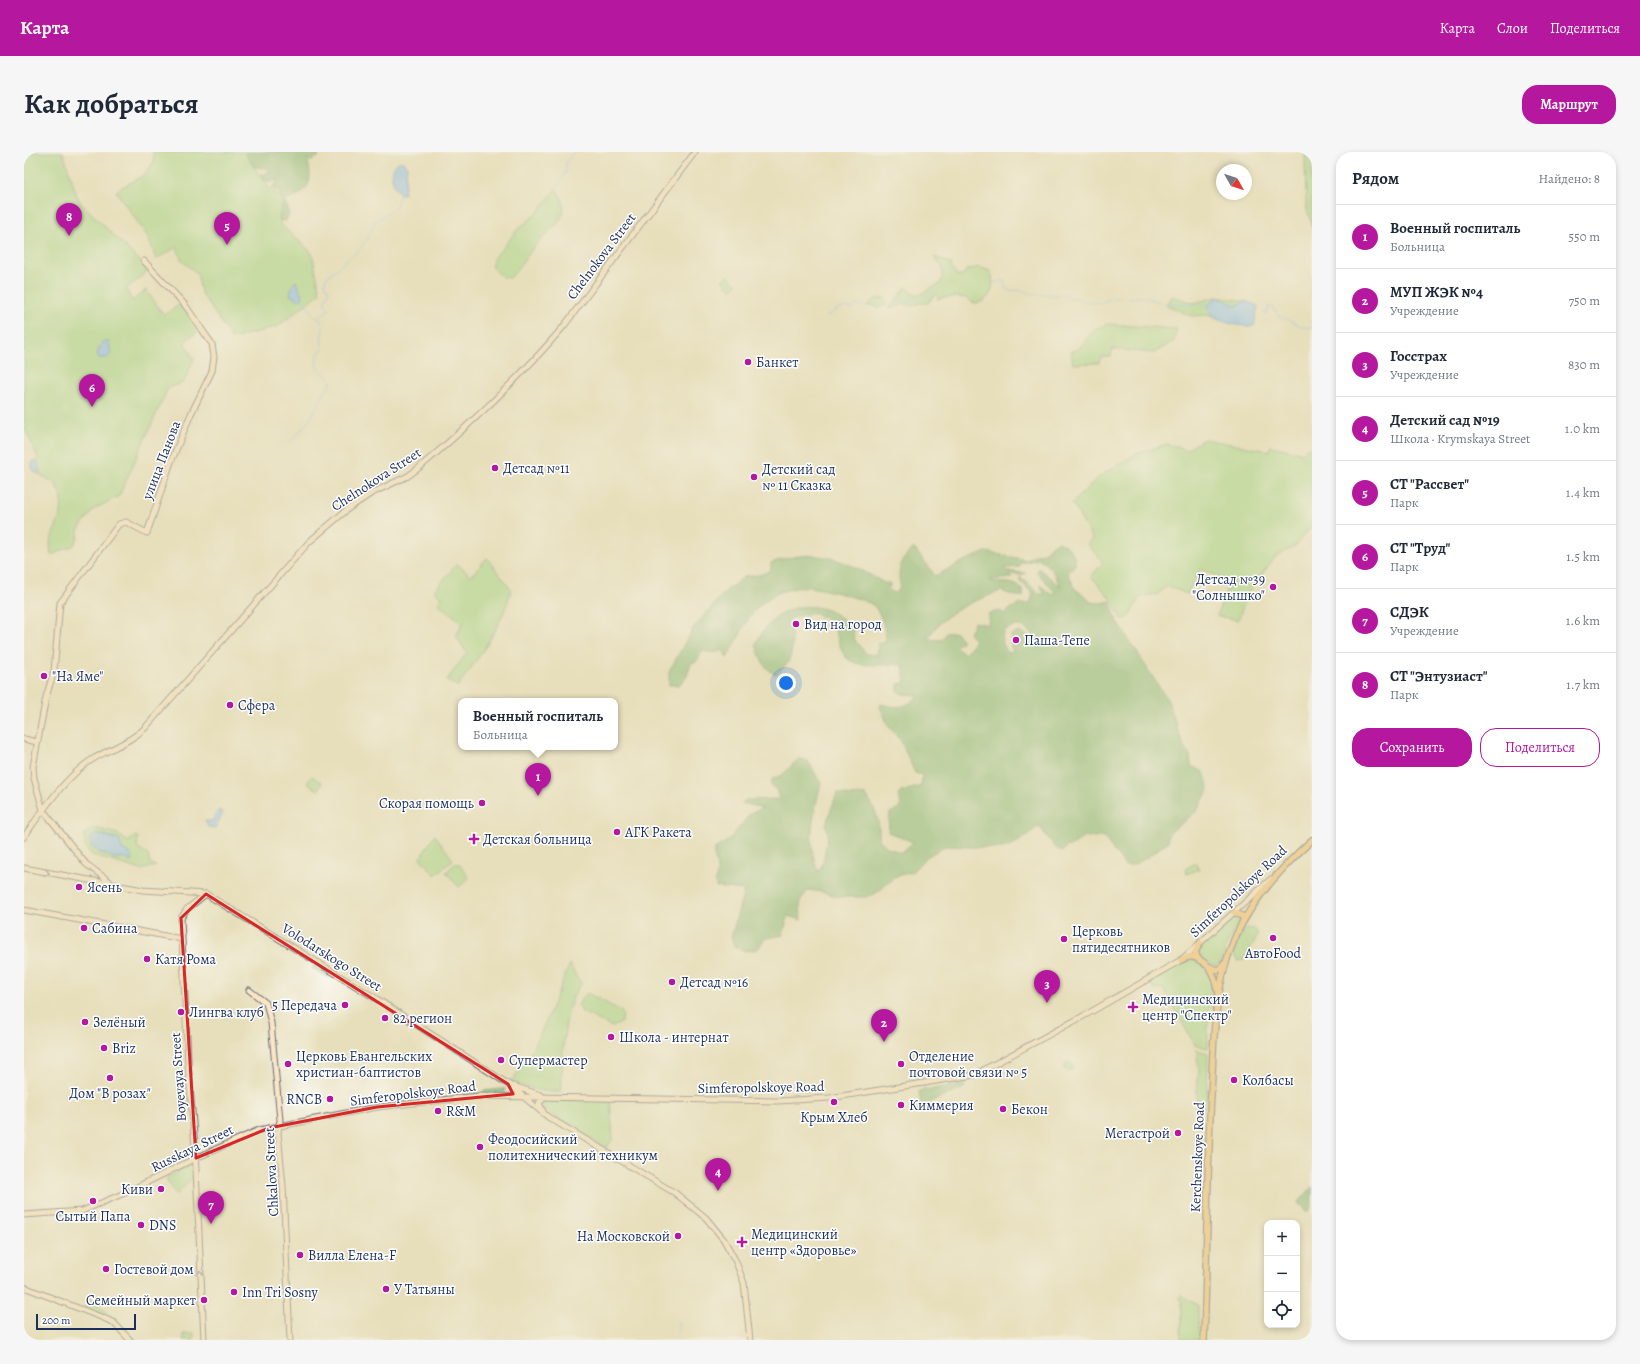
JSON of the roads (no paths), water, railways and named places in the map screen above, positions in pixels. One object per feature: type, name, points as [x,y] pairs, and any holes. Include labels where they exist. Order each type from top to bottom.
[{"type":"main road","name":"Chelnokova Street","points":[[24,837],[43,810],[83,766],[93,759],[123,745],[145,728],[309,542],[349,508],[372,493],[408,476],[420,468],[503,392],[564,326],[695,152]]},
{"type":"main road","name":"улица Панова","points":[[37,742],[54,671],[60,603],[119,524],[126,522],[147,533],[171,462],[191,414],[212,371],[214,357],[212,344],[185,305],[144,261]]},
{"type":"main road","points":[[24,739],[37,742],[33,767],[34,778],[43,810]]},
{"type":"main road","name":"Volodarskogo Street","points":[[43,810],[86,864],[111,883]]},
{"type":"main road","name":"Simferopolskoye Road","points":[[280,1127],[377,1107],[416,1101],[478,1096],[795,1101],[829,1098],[957,1079],[974,1075],[988,1069],[1181,960],[1312,840]]},
{"type":"main road","name":"Volodarskogo Street","points":[[24,868],[155,892],[206,894],[378,999],[508,1084],[544,1114]]},
{"type":"main road","points":[[1209,967],[1220,969],[1224,966],[1242,925],[1273,877]]},
{"type":"main road","name":"Boyevaya Street","points":[[204,1340],[196,1158],[181,918],[187,910],[206,894]]},
{"type":"main road","points":[[24,910],[182,939]]},
{"type":"main road","points":[[1234,912],[1242,916],[1242,925]]},
{"type":"main road","points":[[1200,943],[1195,952],[1197,957],[1209,967],[1215,980],[1217,994]]},
{"type":"main road","name":"Kerchenskoye Road","points":[[1204,1340],[1210,1110],[1217,994],[1228,955]]},
{"type":"main road","points":[[1181,960],[1188,956],[1197,957]]},
{"type":"main road","name":"Chkalova Street","points":[[249,990],[266,1003],[271,1023],[280,1127],[278,1133],[283,1186],[290,1340]]},
{"type":"main road","points":[[508,1084],[547,1096]]},
{"type":"main road","points":[[507,1097],[513,1093],[508,1084]]},
{"type":"main road","points":[[544,1114],[539,1103],[547,1096]]},
{"type":"main road","points":[[507,1097],[524,1102],[675,1193],[693,1206],[711,1223],[724,1240],[736,1262],[744,1283],[750,1340]]},
{"type":"main road","name":"Russkaya Street","points":[[24,1215],[82,1211],[127,1192],[196,1158],[259,1130],[280,1127]]},
{"type":"main road","points":[[24,1287],[114,1323],[130,1340]]},
{"type":"water","points":[[398,162],[403,162],[407,166],[404,194],[400,194],[397,190],[392,178],[393,170]]},
{"type":"water","points":[[296,281],[303,298],[299,300],[290,295],[292,286]]},
{"type":"water","points":[[1217,297],[1237,306],[1246,301],[1258,306],[1254,326],[1231,324],[1214,317],[1211,314],[1208,305]]},
{"type":"water","points":[[102,342],[109,342],[111,354],[107,358],[99,358],[97,354]]},
{"type":"water","points":[[33,461],[37,461],[40,472],[38,474],[32,469]]},
{"type":"water","points":[[220,810],[223,813],[215,828],[208,827],[205,821],[212,821],[217,812]]},
{"type":"water","points":[[97,833],[119,839],[122,849],[130,853],[133,862],[122,857],[114,859],[97,851],[91,846],[90,839]]},
{"type":"waterway","points":[[556,189],[566,171],[566,163],[573,152]]},
{"type":"waterway","points":[[391,211],[395,209],[400,194]]},
{"type":"waterway","points":[[352,256],[366,241],[374,222],[388,213]]},
{"type":"waterway","points":[[321,323],[320,316],[330,309],[324,303],[329,290],[325,285],[325,279],[350,257]]},
{"type":"waterway","points":[[995,283],[1005,280],[1005,288],[1010,291],[1021,290],[1031,294],[1064,295],[1069,299],[1075,298],[1082,301],[1100,303],[1113,298],[1146,297],[1162,304],[1208,305]]},
{"type":"waterway","points":[[887,304],[924,298],[937,290]]},
{"type":"waterway","points":[[302,299],[308,306],[313,316],[319,319]]},
{"type":"waterway","points":[[825,318],[838,309],[846,307],[851,309],[857,305],[866,306]]},
{"type":"waterway","points":[[1263,312],[1266,314],[1269,306],[1272,307],[1281,318],[1312,328]]},
{"type":"waterway","points":[[290,443],[309,420],[331,384],[330,378],[320,371],[316,364],[317,356],[323,348],[321,342],[323,327]]},
{"type":"waterway","points":[[678,1321],[678,1334]]},
{"type":"place","name":"СТ \"Энтузиаст\"","points":[[69,236]]},
{"type":"place","name":"СТ \"Рассвет\"","points":[[227,245]]},
{"type":"place","name":"Банкет","points":[[748,362]]},
{"type":"place","name":"СТ \"Труд\"","points":[[92,407]]},
{"type":"place","name":"Детсад №11","points":[[495,468]]},
{"type":"place","name":"Детский сад № 11 Сказка","points":[[754,477]]},
{"type":"place","name":"Детсад №39 \"Солнышко\"","points":[[1273,587]]},
{"type":"place","name":"Вид на город","points":[[796,624]]},
{"type":"place","name":"Паша-Тепе","points":[[1016,640]]},
{"type":"place","name":"\"На Яме\"","points":[[44,676]]},
{"type":"place","name":"Сфера","points":[[230,705]]},
{"type":"place","name":"Военный госпиталь","points":[[538,796]]},
{"type":"place","name":"Скорая помощь","points":[[482,803]]},
{"type":"place","name":"АГК Ракета","points":[[617,832]]},
{"type":"place","name":"Детская больница","points":[[474,839]]},
{"type":"place","name":"Ясень","points":[[79,887]]},
{"type":"place","name":"Сабина","points":[[84,928]]},
{"type":"place","name":"АвтоFood","points":[[1273,938]]},
{"type":"place","name":"Церковь пятидесятников","points":[[1064,939]]},
{"type":"place","name":"Катя Рома","points":[[147,959]]},
{"type":"place","name":"Детсад №16","points":[[672,982]]},
{"type":"place","name":"Госстрах","points":[[1047,1003]]},
{"type":"place","name":"5 Передача","points":[[345,1005]]},
{"type":"place","name":"Медицинский центр \"Спектр\"","points":[[1133,1007]]},
{"type":"place","name":"Лингва клуб","points":[[181,1012]]},
{"type":"place","name":"82 регион","points":[[385,1018]]},
{"type":"place","name":"Зелёный","points":[[85,1022]]},
{"type":"place","name":"Школа - интернат","points":[[611,1037]]},
{"type":"place","name":"МУП ЖЭК №4","points":[[884,1042]]},
{"type":"place","name":"Briz","points":[[104,1048]]},
{"type":"place","name":"Супермастер","points":[[501,1060]]},
{"type":"place","name":"Церковь Евангельских христиан-баптистов","points":[[288,1064]]},
{"type":"place","name":"Отделение почтовой связи № 5","points":[[901,1064]]},
{"type":"place","name":"Дом \"В розах\"","points":[[110,1078]]},
{"type":"place","name":"Колбасы","points":[[1234,1080]]},
{"type":"place","name":"RNCB","points":[[330,1099]]},
{"type":"place","name":"Крым Хлеб","points":[[834,1102]]},
{"type":"place","name":"Киммерия","points":[[901,1105]]},
{"type":"place","name":"Бекон","points":[[1003,1109]]},
{"type":"place","name":"R&M","points":[[438,1111]]},
{"type":"place","name":"Мегастрой","points":[[1178,1133]]},
{"type":"place","name":"Феодосийский политехнический техникум","points":[[480,1147]]},
{"type":"place","name":"Киви","points":[[161,1189]]},
{"type":"place","name":"Детский сад №19","points":[[718,1191]]},
{"type":"place","name":"Сытый Папа","points":[[93,1201]]},
{"type":"place","name":"СДЭК","points":[[211,1224]]},
{"type":"place","name":"DNS","points":[[141,1225]]},
{"type":"place","name":"На Московской","points":[[678,1236]]},
{"type":"place","name":"Медицинский центр «Здоровье»","points":[[742,1242]]},
{"type":"place","name":"Вилла Елена-F","points":[[300,1255]]},
{"type":"place","name":"Гостевой дом","points":[[106,1269]]},
{"type":"place","name":"У Татьяны","points":[[386,1289]]},
{"type":"place","name":"Inn Tri Sosny","points":[[234,1292]]},
{"type":"place","name":"Семейный маркет","points":[[204,1300]]}]
